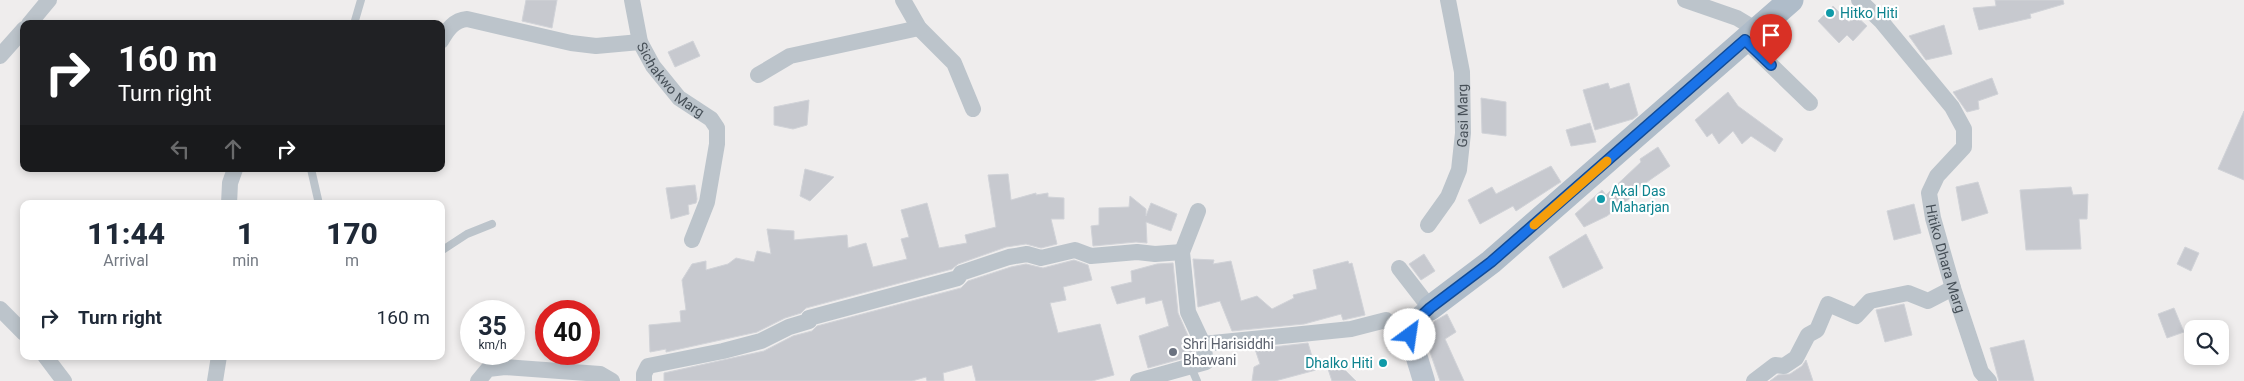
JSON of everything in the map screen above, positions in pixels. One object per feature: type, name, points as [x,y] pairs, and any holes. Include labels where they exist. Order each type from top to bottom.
[{"type":"main road","points":[[1430,308],[1491,262],[1791,0]]},
{"type":"street","points":[[32,20],[49,0]]},
{"type":"street","name":"Sichakwo Marg","points":[[632,0],[640,42],[652,66],[679,98],[710,119],[717,128],[717,144],[707,202],[692,240]]},
{"type":"street","points":[[903,0],[919,28],[954,63],[973,109]]},
{"type":"street","name":"Gasi Marg","points":[[1428,225],[1448,197],[1459,170],[1463,133],[1462,72],[1448,0]]},
{"type":"street","points":[[1685,0],[1737,18],[1810,103]]},
{"type":"street","name":"Hitiko Dhara Marg","points":[[1859,0],[1881,21],[1952,107],[1964,129],[1964,147],[1937,176],[1929,193],[1933,218],[1953,288],[1981,372],[1989,381]]},
{"type":"street","points":[[445,34],[449,28],[460,20],[467,19],[571,43],[596,46],[640,42]]},
{"type":"street","points":[[758,75],[790,56],[919,28]]},
{"type":"street","points":[[0,56],[20,34]]},
{"type":"street","points":[[229,200],[230,184],[234,172]]},
{"type":"street","points":[[1138,381],[1194,374],[1206,362],[1203,344],[1188,312],[1182,252],[1198,211]]},
{"type":"street","points":[[644,381],[644,374],[648,366],[705,356],[761,341],[789,327],[810,321],[809,318],[958,278],[961,272],[1009,257],[1027,254],[1040,258],[1075,250],[1091,256],[1137,252],[1156,254],[1182,252]]},
{"type":"street","points":[[1399,268],[1430,308],[1414,323],[1410,335],[1424,381]]},
{"type":"street","points":[[1754,381],[1775,365],[1784,366],[1796,358],[1808,335],[1817,330],[1828,304],[1856,316],[1870,300],[1908,293],[1928,301],[1953,288]]},
{"type":"street","points":[[0,309],[20,328]]},
{"type":"street","points":[[1203,344],[1351,329],[1386,320],[1414,348]]},
{"type":"street","points":[[48,360],[64,381]]},
{"type":"street","points":[[215,381],[218,360]]},
{"type":"street","points":[[478,381],[488,369],[505,367],[600,374],[612,381]]},
{"type":"lane","points":[[355,20],[361,0]]},
{"type":"lane","points":[[312,172],[317,200]]},
{"type":"lane","points":[[445,248],[468,234],[492,224]]},
{"type":"building","points":[[526,0],[557,0],[552,28],[522,21]]},
{"type":"building","points":[[1995,0],[2063,0],[2064,4],[2030,14],[2031,18],[1979,30],[1973,8],[1996,6]]},
{"type":"building","points":[[1833,6],[1849,22],[1856,16],[1867,26],[1853,41],[1847,35],[1839,43],[1818,21]]},
{"type":"building","points":[[1944,25],[1952,54],[1926,60],[1909,36]]},
{"type":"building","points":[[693,41],[700,56],[675,67],[668,52]]},
{"type":"building","points":[[1992,78],[1998,94],[1978,101],[1979,109],[1967,112],[1953,92]]},
{"type":"building","points":[[1608,83],[1610,89],[1629,83],[1638,115],[1633,119],[1595,130],[1583,90]]},
{"type":"building","points":[[1728,92],[1738,106],[1783,139],[1775,152],[1751,136],[1742,144],[1733,131],[1719,144],[1712,133],[1707,137],[1695,120]]},
{"type":"building","points":[[1481,98],[1506,102],[1506,136],[1482,133]]},
{"type":"building","points":[[809,100],[807,125],[793,129],[774,125],[774,107]]},
{"type":"building","points":[[2244,111],[2244,180],[2218,169]]},
{"type":"building","points":[[1590,123],[1596,142],[1571,146],[1566,130]]},
{"type":"building","points":[[1658,147],[1670,166],[1637,189],[1639,191],[1607,216],[1584,227],[1575,214],[1602,190],[1606,195],[1641,162],[1640,159]]},
{"type":"building","points":[[1551,166],[1561,182],[1516,211],[1513,206],[1480,224],[1468,200],[1492,187],[1496,194]]},
{"type":"building","points":[[805,169],[834,177],[810,201],[800,196]]},
{"type":"building","points":[[1008,174],[1011,200],[1036,193],[1036,195],[1048,193],[1048,197],[1064,198],[1064,219],[1051,219],[1057,244],[1041,248],[1026,244],[1006,247],[958,264],[952,269],[806,308],[801,313],[785,318],[757,332],[666,352],[666,349],[650,352],[649,325],[681,322],[680,311],[686,310],[682,280],[692,264],[706,261],[706,270],[728,264],[736,258],[754,262],[757,251],[771,254],[767,229],[794,231],[794,240],[847,235],[848,248],[866,243],[873,267],[907,259],[901,239],[909,237],[901,210],[927,203],[939,248],[967,243],[965,235],[996,227],[988,175]]},
{"type":"building","points":[[1978,182],[1988,213],[1962,221],[1956,187]]},
{"type":"building","points":[[695,185],[697,199],[696,203],[688,205],[689,214],[671,219],[666,188]]},
{"type":"building","points":[[2071,187],[2073,195],[2088,194],[2087,219],[2079,219],[2081,249],[2026,250],[2020,190]]},
{"type":"building","points":[[1130,196],[1146,209],[1146,216],[1151,203],[1177,214],[1171,231],[1146,222],[1147,243],[1136,242],[1093,246],[1091,226],[1099,225],[1099,208],[1129,207]]},
{"type":"building","points":[[1914,204],[1921,233],[1894,240],[1887,211]]},
{"type":"building","points":[[1586,234],[1603,268],[1563,288],[1549,257]]},
{"type":"building","points":[[2185,247],[2199,253],[2191,271],[2177,264]]},
{"type":"building","points":[[1424,254],[1435,271],[1421,280],[1409,264]]},
{"type":"building","points":[[1193,259],[1214,260],[1213,264],[1231,261],[1241,301],[1257,296],[1272,309],[1294,298],[1293,295],[1317,289],[1313,270],[1348,261],[1349,264],[1352,263],[1365,315],[1343,320],[1341,314],[1304,324],[1232,331],[1220,301],[1198,307]]},
{"type":"building","points":[[1074,260],[1088,265],[1092,280],[1063,287],[1066,300],[1050,303],[1058,333],[1100,324],[1114,375],[1092,381],[976,381],[972,365],[943,373],[944,381],[927,381],[926,377],[912,381],[664,381],[664,373],[764,351],[793,336],[812,331],[817,326],[961,288],[968,281],[1011,267],[1026,264],[1043,268]]},
{"type":"building","points":[[1173,263],[1178,313],[1195,355],[1148,368],[1139,336],[1169,326],[1162,300],[1146,304],[1145,297],[1117,304],[1111,287],[1132,282],[1131,271],[1157,264]]},
{"type":"building","points":[[1904,304],[1912,335],[1885,342],[1876,310]]},
{"type":"building","points":[[2174,308],[2184,332],[2167,338],[2158,314]]},
{"type":"building","points":[[1447,314],[1456,332],[1445,339],[1464,381],[1440,381],[1424,335],[1425,330]]},
{"type":"building","points":[[2024,340],[2034,381],[1999,381],[1990,348]]},
{"type":"building","points":[[1308,343],[1316,370],[1275,381],[1252,381],[1254,367],[1260,364],[1255,349]]},
{"type":"building","points":[[1806,360],[1813,381],[1770,381],[1778,375],[1790,374],[1802,366]]},
{"type":"building","points":[[1340,365],[1356,381],[1332,381],[1328,369]]},
{"type":"slow traffic","points":[[1534,225],[1607,161]]},
{"type":"place","name":"Hitko Hiti","points":[[1830,13]]},
{"type":"place","name":"Akal Das Maharjan","points":[[1601,199]]},
{"type":"place","name":"Shri Harisiddhi Bhawani","points":[[1173,352]]},
{"type":"place","name":"Dhalko Hiti","points":[[1383,363]]},
{"type":"route","points":[[1410,335],[1414,323],[1430,308],[1491,262],[1745,40],[1771,65]]}]
